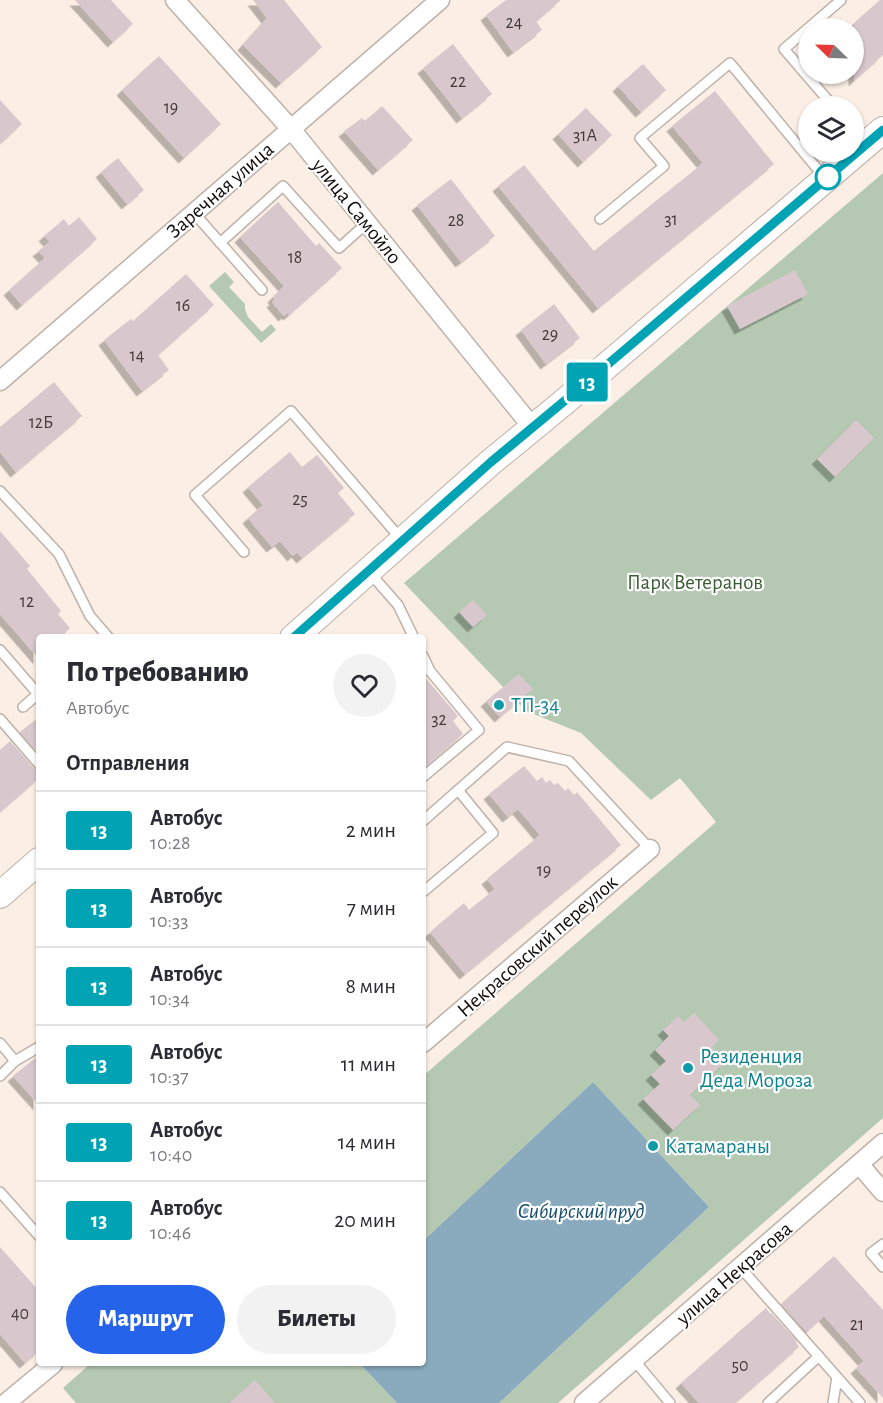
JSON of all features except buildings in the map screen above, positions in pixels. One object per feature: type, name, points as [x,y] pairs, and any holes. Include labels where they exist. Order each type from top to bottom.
[{"type":"street","name":"улица Самойло","points":[[175,0],[291,129],[533,428]]},
{"type":"street","name":"Заречная улица","points":[[0,381],[440,0]]},
{"type":"street","points":[[298,634],[491,462],[825,179],[868,135]]},
{"type":"street","name":"Некрасовский переулок","points":[[426,1040],[650,849]]},
{"type":"street","points":[[0,894],[36,865]]},
{"type":"street","name":"улица Некрасова","points":[[585,1403],[883,1143]]},
{"type":"street","points":[[859,1164],[883,1192]]},
{"type":"street","points":[[6,1400],[50,1366]]},
{"type":"lane","points":[[824,96],[784,49],[841,0]]},
{"type":"lane","points":[[600,219],[664,166],[640,138],[730,63],[825,179]]},
{"type":"lane","points":[[220,243],[283,186],[339,248],[367,223]]},
{"type":"lane","points":[[194,213],[262,290]]},
{"type":"lane","points":[[244,552],[195,495],[291,411],[402,541]]},
{"type":"lane","points":[[0,491],[59,554],[90,616],[105,634]]},
{"type":"lane","points":[[368,572],[398,605],[412,634]]},
{"type":"lane","points":[[0,650],[36,692]]},
{"type":"lane","points":[[426,662],[479,730],[426,774]]},
{"type":"lane","points":[[23,707],[36,696]]},
{"type":"lane","points":[[0,719],[36,761]]},
{"type":"lane","points":[[426,818],[507,747],[569,760],[650,849]]},
{"type":"lane","points":[[426,889],[493,833],[458,790]]},
{"type":"lane","points":[[0,1043],[15,1061]]},
{"type":"lane","points":[[0,1076],[15,1061],[36,1049]]},
{"type":"lane","points":[[0,1192],[36,1233]]},
{"type":"lane","points":[[883,1244],[871,1253],[883,1267]]},
{"type":"lane","points":[[740,1267],[860,1403]]},
{"type":"lane","points":[[768,1403],[819,1356]]},
{"type":"lane","points":[[634,1360],[670,1403]]},
{"type":"lane","points":[[833,1403],[837,1377]]},
{"type":"green space","name":"Парк Ветеранов","points":[[883,173],[883,1118],[558,1403],[499,1403],[709,1207],[593,1082],[426,1238],[426,1073],[716,822],[680,778],[651,800],[581,733],[526,711],[404,583]]},
{"type":"green space","points":[[225,272],[234,282],[229,287],[245,304],[248,317],[262,332],[271,324],[276,330],[261,343],[209,286]]},
{"type":"green space","points":[[88,1366],[362,1366],[397,1403],[76,1403],[63,1388]]},
{"type":"water","name":"Сибирский пруд","points":[[593,1082],[709,1207],[499,1403],[397,1403],[362,1366],[426,1366],[426,1238]]},
{"type":"bus line","name":"13","points":[[298,634],[491,462],[883,130]]},
{"type":"place","name":"ТП-34","points":[[499,705]]},
{"type":"place","name":"Резиденция Деда Мороза","points":[[688,1068]]},
{"type":"place","name":"Катамараны","points":[[653,1146]]}]
